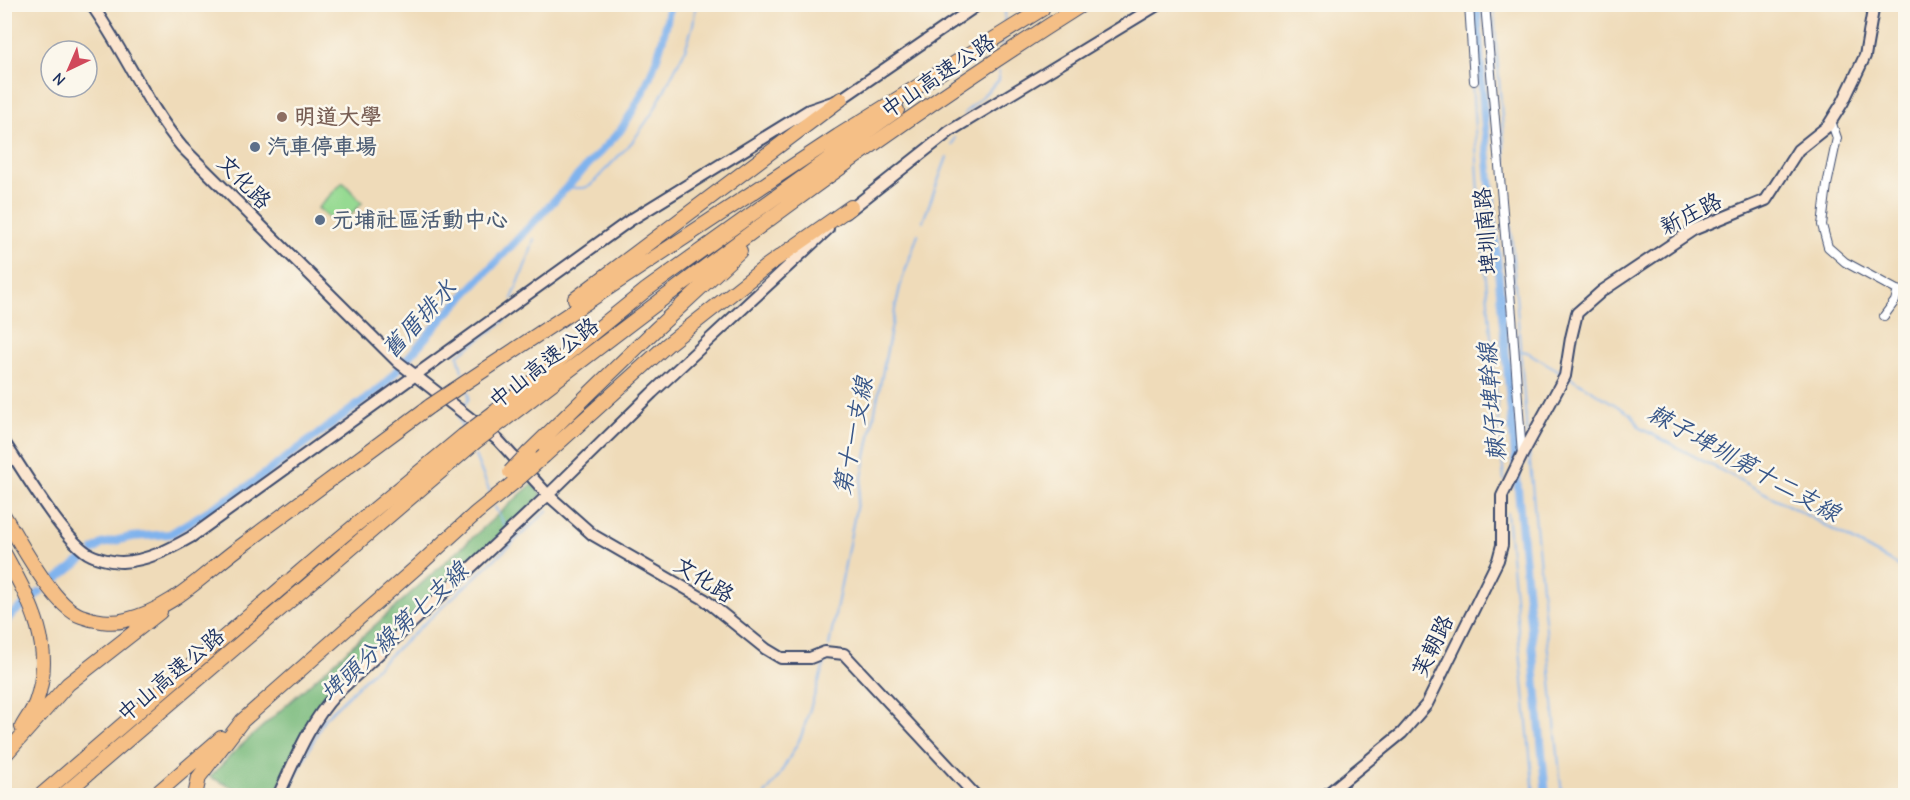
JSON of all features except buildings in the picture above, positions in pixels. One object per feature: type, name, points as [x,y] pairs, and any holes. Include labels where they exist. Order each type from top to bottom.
[{"type":"highway","name":"中山高速公路","points":[[40,795],[322,553],[500,416],[894,130],[1083,4]]},
{"type":"highway","points":[[4,755],[68,684],[230,554],[430,406],[838,136],[1046,7]]},
{"type":"highway","name":"中山高速公路","points":[[500,416],[646,290],[843,147],[1046,7]]},
{"type":"highway","points":[[492,363],[657,235],[841,99]]},
{"type":"highway","points":[[154,795],[242,721],[476,513],[513,476],[529,452],[766,227],[894,130]]},
{"type":"highway","points":[[513,476],[544,456],[668,344],[768,265],[851,207]]},
{"type":"highway","name":"中山高速公路","points":[[62,795],[469,440]]},
{"type":"highway","points":[[4,516],[44,580],[58,598],[78,616],[104,622],[124,621],[145,614],[180,596]]},
{"type":"highway","points":[[4,553],[35,613],[42,645],[44,672],[35,704],[4,755]]},
{"type":"highway","points":[[195,795],[199,777],[242,721]]},
{"type":"street","name":"文化路","points":[[91,4],[110,30],[168,130],[182,147],[400,364],[498,440],[548,495],[593,535],[704,599],[766,649],[781,658],[810,658],[825,652],[844,654],[976,795]]},
{"type":"street","points":[[4,442],[62,528],[91,555],[120,562],[142,559],[166,551],[191,537],[412,374],[629,221],[810,111],[841,99],[978,4]]},
{"type":"street","points":[[278,795],[308,731],[321,710],[336,694],[851,207],[951,132],[1159,4]]},
{"type":"street","points":[[1469,4],[1474,81]]},
{"type":"street","name":"埤圳南路","points":[[1485,4],[1522,455]]},
{"type":"street","name":"新庄路","points":[[1511,477],[1565,376],[1577,313],[1602,291],[1694,230],[1766,200],[1798,150],[1828,126],[1844,102],[1865,56],[1874,4]]},
{"type":"street","points":[[1831,121],[1837,138],[1827,185],[1822,225],[1828,248],[1845,262],[1903,293],[1905,301]]},
{"type":"street","points":[[1884,316],[1903,293]]},
{"type":"street","name":"芙朝路","points":[[1325,795],[1402,732],[1427,704],[1498,560],[1502,545],[1502,496],[1511,477]]},
{"type":"green space","points":[[343,182],[362,203],[339,227],[318,208]]},
{"type":"green space","points":[[532,484],[542,495],[349,674],[325,700],[274,795],[249,795],[210,777],[233,753]]},
{"type":"waterway","name":"舊厝排水","points":[[94,550],[102,544],[131,537],[170,534],[247,487],[383,386],[442,319],[620,131],[638,102],[652,71],[663,38],[670,4]]},
{"type":"waterway","points":[[565,188],[590,186],[633,141],[653,112],[685,50],[693,25],[696,4]]},
{"type":"waterway","name":"第十一支線","points":[[1004,26],[1006,4]]},
{"type":"waterway","name":"棘仔埤幹線","points":[[1477,4],[1483,105],[1546,796]]},
{"type":"waterway","points":[[1493,4],[1527,435]]},
{"type":"waterway","name":"第十一支線","points":[[1002,46],[1003,39]]},
{"type":"waterway","name":"第十一支線","points":[[964,114],[999,80],[999,71]]},
{"type":"waterway","points":[[1472,82],[1481,223],[1504,480]]},
{"type":"waterway","points":[[1899,137],[1906,141]]},
{"type":"waterway","name":"第十一支線","points":[[952,145],[955,138]]},
{"type":"waterway","name":"第十一支線","points":[[923,221],[947,157]]},
{"type":"waterway","name":"舊厝排水","points":[[538,221],[540,214]]},
{"type":"waterway","name":"第十一支線","points":[[829,646],[895,309],[901,283],[918,234]]},
{"type":"waterway","points":[[512,299],[534,239]]},
{"type":"waterway","points":[[462,371],[458,355],[503,322],[505,318]]},
{"type":"waterway","name":"棘子埤圳第十二支線","points":[[1521,351],[1527,352],[1561,372]]},
{"type":"waterway","name":"棘子埤圳第十二支線","points":[[1568,376],[1632,415],[1640,428],[1906,570]]},
{"type":"waterway","points":[[464,406],[469,398],[468,392]]},
{"type":"waterway","points":[[458,417],[463,428]]},
{"type":"waterway","points":[[1529,453],[1562,796]]},
{"type":"waterway","points":[[475,456],[490,492]]},
{"type":"waterway","points":[[495,507],[505,526]]},
{"type":"waterway","name":"埤頭分線第七支線","points":[[286,796],[324,719],[378,666],[548,510]]},
{"type":"waterway","points":[[1507,513],[1534,796]]},
{"type":"waterway","name":"舊厝排水","points":[[56,580],[84,558]]},
{"type":"waterway","name":"舊厝排水","points":[[33,598],[40,592]]},
{"type":"waterway","name":"舊厝排水","points":[[4,627],[9,617],[25,604]]},
{"type":"waterway","name":"第十一支線","points":[[764,796],[779,776],[801,737],[826,659]]},
{"type":"place","name":"明道大學","points":[[282,117]]},
{"type":"place","name":"汽車停車場","points":[[255,147]]},
{"type":"place","name":"元埔社區活動中心","points":[[320,220]]}]
